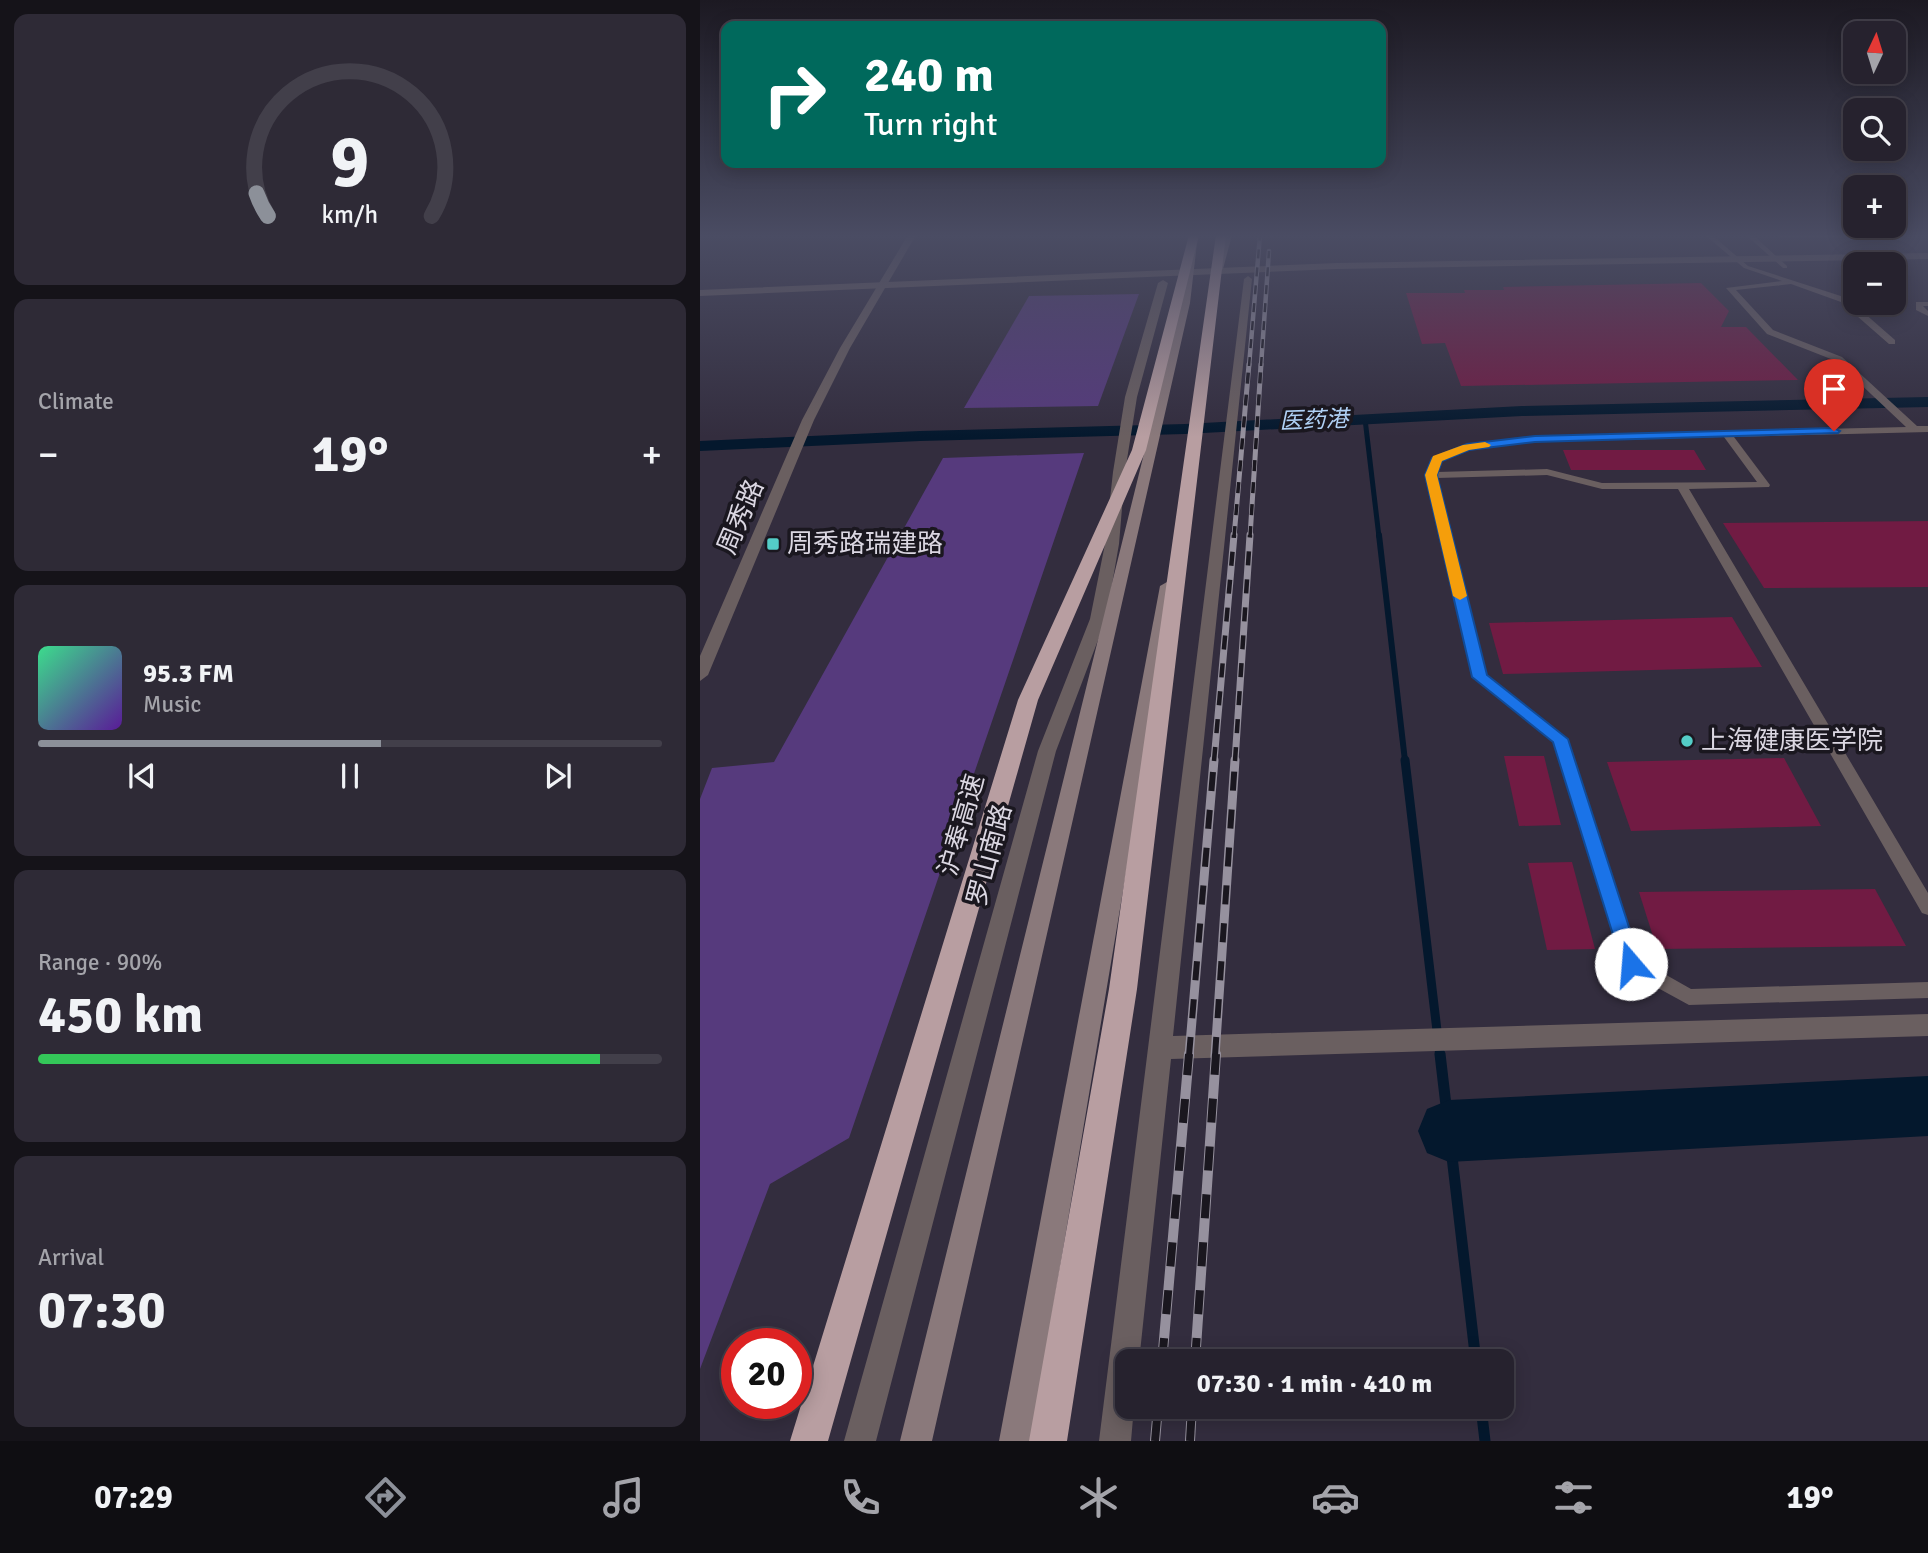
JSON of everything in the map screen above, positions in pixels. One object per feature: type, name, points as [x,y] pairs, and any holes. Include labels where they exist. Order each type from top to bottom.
[{"type":"highway","name":"沪奉高速","points":[[809,1441],[1028,699],[1139,450],[1177,302]]},
{"type":"highway","points":[[1048,1441],[1123,989],[1212,302]]},
{"type":"main road","points":[[916,1441],[1162,405],[1184,302]]},
{"type":"main road","points":[[1015,1441],[1192,447],[1214,302]]},
{"type":"street","name":"周秀路","points":[[700,675],[807,420],[872,302]]},
{"type":"street","name":"罗山南路","points":[[860,1441],[1047,751],[1098,620],[1112,544],[1122,451],[1130,406],[1158,302]]},
{"type":"street","points":[[1115,1441],[1245,302]]},
{"type":"street","points":[[700,304],[713,304]]},
{"type":"street","points":[[1159,1048],[1928,1025]]},
{"type":"lane","points":[[1743,302],[1770,332],[1839,359],[1914,429]]},
{"type":"lane","points":[[1846,302],[1892,342]]},
{"type":"lane","points":[[1928,429],[1535,439],[1467,447],[1437,458],[1431,475],[1480,677],[1560,739],[1631,964],[1689,997],[1928,990]]},
{"type":"lane","points":[[1431,475],[1547,472],[1602,486],[1765,485],[1727,434]]},
{"type":"lane","points":[[1682,486],[1928,908]]},
{"type":"shaded area","points":[[1025,302],[1136,302],[1098,406],[964,408]]},
{"type":"shaded area","points":[[1084,453],[849,1138],[770,1184],[700,1369],[700,799],[712,768],[774,762],[943,458]]},
{"type":"building","points":[[1409,302],[1720,302],[1729,311],[1721,327],[1746,327],[1798,380],[1461,386],[1445,343],[1422,344]]},
{"type":"building","points":[[1563,450],[1694,450],[1706,470],[1571,470]]},
{"type":"building","points":[[1928,521],[1928,587],[1764,588],[1723,523]]},
{"type":"building","points":[[1732,617],[1762,667],[1503,674],[1489,623]]},
{"type":"building","points":[[1504,756],[1544,756],[1561,825],[1519,826]]},
{"type":"building","points":[[1784,758],[1821,826],[1631,831],[1607,762]]},
{"type":"building","points":[[1572,862],[1595,949],[1547,950],[1528,863]]},
{"type":"building","points":[[1875,889],[1906,946],[1657,949],[1639,892]]},
{"type":"waterway","name":"医药港","points":[[700,446],[920,436],[1185,429],[1522,411],[1928,402]]},
{"type":"waterway","points":[[1365,419],[1379,537]]},
{"type":"waterway","points":[[1379,535],[1405,761]]},
{"type":"waterway","points":[[1405,760],[1440,1056]]},
{"type":"waterway","points":[[1440,1054],[1474,1349]]},
{"type":"waterway","points":[[1449,1131],[1928,1106]]},
{"type":"waterway","points":[[1482,1419],[1485,1441]]},
{"type":"railway","points":[[1249,366],[1254,302]]},
{"type":"railway","points":[[1261,366],[1265,302]]},
{"type":"railway","points":[[1234,537],[1249,364]]},
{"type":"railway","points":[[1250,537],[1261,364]]},
{"type":"railway","points":[[1214,761],[1234,535]]},
{"type":"railway","points":[[1235,761],[1250,535]]},
{"type":"railway","points":[[1189,1056],[1214,760]]},
{"type":"railway","points":[[1215,1056],[1235,760]]},
{"type":"railway","points":[[1163,1349],[1189,1054]]},
{"type":"railway","points":[[1196,1349],[1216,1054]]},
{"type":"railway","points":[[1155,1441],[1157,1419]]},
{"type":"railway","points":[[1190,1441],[1191,1419]]},
{"type":"slow traffic","points":[[1460,596],[1431,475],[1437,458],[1467,447],[1485,445]]},
{"type":"place","name":"周秀路瑞建路","points":[[773,544]]},
{"type":"place","name":"上海健康医学院","points":[[1687,741]]},
{"type":"route","points":[[1631,964],[1560,739],[1480,677],[1431,475],[1437,458],[1467,447],[1535,439],[1834,431]]}]
